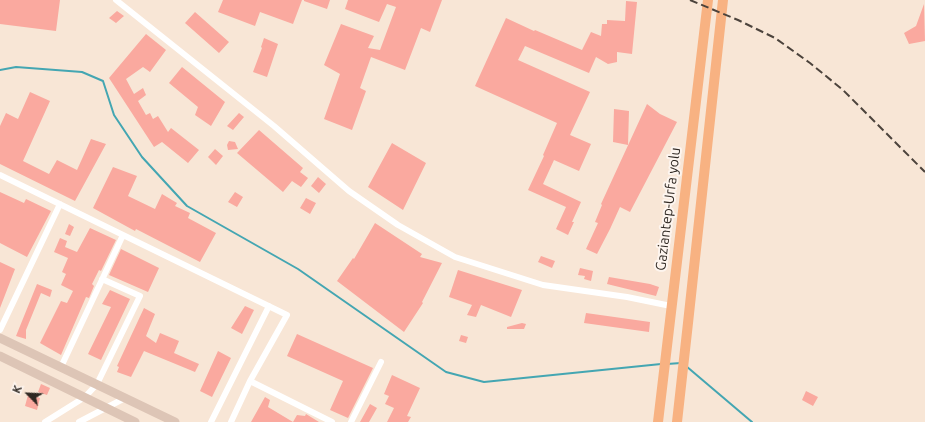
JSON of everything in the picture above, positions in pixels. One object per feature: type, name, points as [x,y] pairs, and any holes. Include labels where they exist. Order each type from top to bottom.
[{"type":"highway","name":"Gaziantep-Urfa yolu","points":[[658,422],[670,306],[708,0]]},
{"type":"highway","points":[[677,422],[680,382],[686,343],[722,0]]},
{"type":"main road","points":[[0,338],[176,422]]},
{"type":"main road","points":[[0,356],[135,422]]},
{"type":"street","points":[[116,0],[274,126],[349,191],[398,225],[455,257],[543,285],[627,297],[670,306]]},
{"type":"street","points":[[0,175],[287,315],[250,382],[231,422]]},
{"type":"street","points":[[0,330],[60,204]]},
{"type":"street","points":[[61,367],[122,235]]},
{"type":"street","points":[[44,422],[85,398],[97,384],[140,296],[102,279]]},
{"type":"street","points":[[211,422],[269,306]]},
{"type":"street","points":[[350,422],[381,362]]},
{"type":"street","points":[[250,382],[332,422]]},
{"type":"street","points":[[79,422],[125,398]]},
{"type":"building","points":[[0,0],[60,0],[56,31],[0,24]]},
{"type":"building","points":[[223,0],[302,0],[293,24],[260,12],[255,26],[218,12]]},
{"type":"building","points":[[304,0],[330,0],[327,9]]},
{"type":"building","points":[[348,0],[442,0],[430,32],[421,28],[405,70],[371,57],[360,88],[366,91],[352,130],[324,119],[340,74],[324,65],[341,24],[374,36],[368,48],[380,50],[396,7],[387,4],[379,22],[345,9]]},
{"type":"building","points":[[626,1],[637,2],[632,54],[617,52],[617,62],[608,64],[596,57],[589,73],[525,46],[518,60],[590,92],[570,135],[591,144],[579,171],[554,160],[543,184],[581,202],[568,235],[556,229],[566,207],[528,190],[557,123],[475,86],[506,18],[582,50],[591,32],[601,36],[602,24],[607,24],[607,20],[625,21]]},
{"type":"building","points":[[924,4],[925,41],[909,44],[904,33],[916,26]]},
{"type":"building","points":[[117,11],[124,16],[116,23],[109,18]]},
{"type":"building","points":[[195,12],[229,42],[219,53],[185,23]]},
{"type":"building","points":[[146,34],[166,50],[150,72],[143,67],[126,79],[134,94],[143,88],[146,95],[138,101],[146,115],[150,113],[153,119],[158,116],[168,132],[171,128],[199,150],[188,163],[162,142],[154,147],[109,78]]},
{"type":"building","points":[[264,38],[278,44],[267,77],[253,72]]},
{"type":"building","points":[[182,67],[225,102],[211,126],[195,115],[198,107],[169,83]]},
{"type":"building","points":[[30,92],[50,101],[23,161],[49,174],[57,160],[77,170],[91,139],[106,144],[75,201],[0,164],[0,126],[6,113],[18,119]]},
{"type":"building","points":[[647,104],[660,114],[677,122],[630,212],[620,207],[597,254],[586,249],[598,223],[595,222],[602,205],[601,204]]},
{"type":"building","points":[[614,109],[629,111],[628,145],[613,142]]},
{"type":"building","points":[[239,113],[244,117],[233,130],[227,126]]},
{"type":"building","points":[[259,130],[303,168],[300,172],[308,178],[301,187],[292,181],[283,192],[237,153]]},
{"type":"building","points":[[229,141],[235,142],[238,149],[228,150],[227,145]]},
{"type":"building","points":[[392,143],[426,163],[403,210],[368,187]]},
{"type":"building","points":[[215,149],[223,156],[216,165],[208,157]]},
{"type":"building","points":[[113,167],[137,176],[128,196],[155,209],[162,194],[177,203],[175,206],[190,213],[188,218],[216,233],[200,262],[136,229],[135,231],[93,208]]},
{"type":"building","points":[[318,177],[326,184],[319,193],[311,186]]},
{"type":"building","points":[[0,192],[24,203],[26,199],[51,211],[27,257],[0,243]]},
{"type":"building","points":[[235,192],[243,197],[237,207],[228,202]]},
{"type":"building","points":[[306,198],[316,203],[310,214],[300,208]]},
{"type":"building","points":[[375,223],[422,254],[420,257],[442,263],[422,302],[423,303],[404,332],[337,281],[353,258],[354,259]]},
{"type":"building","points":[[69,224],[74,227],[70,236],[65,234]]},
{"type":"building","points":[[90,228],[116,240],[101,271],[99,270],[92,284],[94,286],[89,298],[86,297],[61,355],[40,343],[61,301],[67,303],[73,291],[61,285],[66,274],[62,272],[68,258],[54,252],[60,238],[67,241],[65,247],[77,252]]},
{"type":"building","points":[[121,249],[159,268],[148,292],[109,275]]},
{"type":"building","points":[[541,256],[555,261],[552,268],[538,262]]},
{"type":"building","points":[[0,262],[15,269],[0,308]]},
{"type":"building","points":[[580,268],[593,271],[591,281],[584,279],[585,276],[578,275]]},
{"type":"building","points":[[458,270],[522,290],[511,317],[481,305],[476,317],[467,315],[472,305],[449,297]]},
{"type":"building","points":[[609,277],[659,287],[656,296],[607,284]]},
{"type":"building","points":[[37,284],[52,290],[50,297],[41,293],[26,330],[26,339],[16,336]]},
{"type":"building","points":[[110,290],[130,299],[101,360],[88,354],[111,307],[102,304]]},
{"type":"building","points":[[245,306],[254,310],[242,334],[231,328]]},
{"type":"building","points":[[144,308],[155,314],[146,336],[156,343],[160,333],[179,341],[174,353],[199,364],[195,372],[144,351],[131,377],[117,372],[119,367],[117,366]]},
{"type":"building","points":[[586,313],[650,322],[649,332],[584,323]]},
{"type":"building","points":[[522,323],[526,324],[524,329],[507,329],[507,327]]},
{"type":"building","points":[[297,334],[373,368],[348,418],[330,410],[343,381],[287,356]]},
{"type":"building","points":[[461,335],[468,337],[466,343],[459,341]]},
{"type":"building","points":[[218,351],[231,358],[212,397],[200,391]]},
{"type":"building","points":[[392,375],[420,388],[407,416],[411,417],[408,422],[387,422],[394,408],[385,404],[389,396],[384,394]]},
{"type":"building","points":[[41,384],[50,388],[47,395],[38,392]]},
{"type":"building","points":[[806,391],[818,397],[813,406],[802,400]]},
{"type":"building","points":[[28,395],[40,398],[37,410],[25,406]]},
{"type":"building","points":[[265,397],[270,400],[268,407],[293,422],[251,422]]},
{"type":"building","points":[[370,404],[377,408],[369,422],[360,422]]},
{"type":"building","points":[[306,414],[319,422],[293,422],[297,415],[305,416]]},
{"type":"waterway","points":[[0,70],[16,67],[82,72],[103,81],[114,115],[142,157],[187,206],[298,269],[446,372],[484,382],[661,364]]},
{"type":"waterway","points":[[667,364],[681,363]]},
{"type":"waterway","points":[[686,366],[752,422]]},
{"type":"railway","points":[[690,0],[738,20],[775,38],[810,63],[843,90],[925,172]]}]
